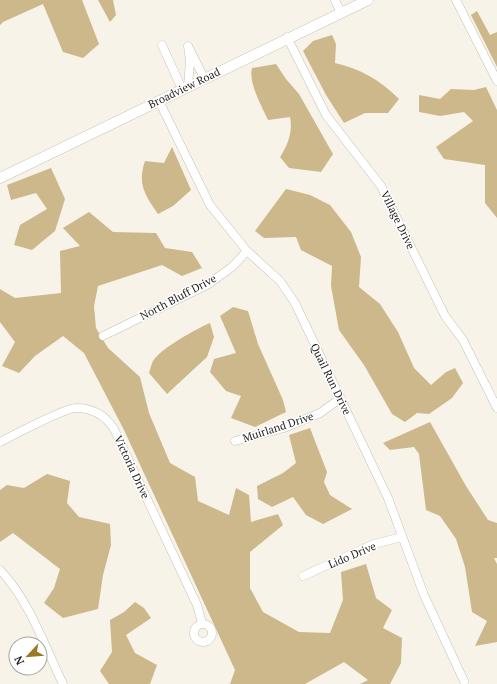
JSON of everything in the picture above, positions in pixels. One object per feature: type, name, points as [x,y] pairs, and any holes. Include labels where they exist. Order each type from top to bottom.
[{"type":"main road","name":"Broadview Road","points":[[0,178],[368,0]]},
{"type":"street","points":[[335,0],[341,13]]},
{"type":"street","points":[[456,0],[497,81]]},
{"type":"street","name":"Village Drive","points":[[287,38],[326,115],[381,186],[445,316],[463,340],[497,408]]},
{"type":"street","points":[[162,45],[185,88]]},
{"type":"street","points":[[185,88],[190,61],[188,46],[204,78]]},
{"type":"street","name":"Quail Run Drive","points":[[159,101],[210,205],[247,251],[280,281],[295,303],[388,498],[424,595],[464,681]]},
{"type":"street","name":"North Bluff Drive","points":[[103,336],[207,285],[232,267],[247,251]]},
{"type":"street","name":"Muirland Drive","points":[[235,441],[284,428],[320,413],[341,398]]},
{"type":"street","name":"Victoria Drive","points":[[0,442],[75,408],[93,410],[107,418],[114,429],[197,605],[202,623]]},
{"type":"street","name":"Lido Drive","points":[[303,576],[374,544],[402,536]]},
{"type":"street","points":[[0,570],[22,598],[63,684]]},
{"type":"shaded area","points":[[0,0],[82,0],[99,44],[83,58],[63,52],[43,4],[3,22],[0,25]]},
{"type":"shaded area","points":[[98,0],[113,0],[116,15],[110,22]]},
{"type":"shaded area","points":[[477,11],[490,35],[497,32],[497,67],[471,15]]},
{"type":"shaded area","points":[[332,35],[336,44],[335,63],[353,68],[370,76],[385,86],[399,99],[388,113],[365,113],[344,123],[326,95],[303,51],[313,41]]},
{"type":"shaded area","points":[[276,64],[299,94],[333,154],[321,172],[289,168],[280,157],[289,138],[291,127],[290,117],[268,120],[256,94],[251,74],[252,68]]},
{"type":"shaded area","points":[[486,87],[497,110],[497,218],[485,203],[485,165],[444,159],[436,147],[473,121],[464,112],[440,116],[419,112],[419,95],[440,99],[451,89],[474,90]]},
{"type":"shaded area","points":[[172,147],[191,190],[173,206],[158,214],[149,201],[142,183],[143,169],[145,161],[164,163]]},
{"type":"shaded area","points":[[51,168],[65,199],[55,231],[32,250],[14,245],[20,225],[47,209],[36,193],[11,200],[7,185]]},
{"type":"shaded area","points":[[286,189],[310,195],[330,205],[351,232],[361,257],[359,287],[380,304],[398,332],[414,368],[431,385],[446,372],[455,368],[463,383],[452,398],[429,414],[417,413],[405,422],[392,414],[364,365],[339,330],[331,286],[332,266],[301,250],[296,237],[264,238],[255,231]]},
{"type":"shaded area","points":[[89,212],[113,232],[156,233],[165,248],[192,252],[202,268],[182,276],[162,265],[98,286],[94,306],[96,328],[108,348],[140,377],[149,413],[170,463],[195,477],[198,501],[229,515],[236,488],[249,495],[251,522],[278,514],[283,525],[250,552],[250,588],[263,612],[299,632],[330,633],[343,600],[341,572],[366,564],[376,598],[392,610],[383,628],[402,638],[401,663],[390,684],[360,684],[368,680],[344,662],[305,684],[230,684],[235,670],[124,430],[84,353],[63,336],[35,356],[19,373],[2,366],[15,342],[0,322],[0,289],[15,298],[61,293],[60,251],[80,246],[63,228]]},
{"type":"shaded area","points":[[233,307],[248,311],[258,344],[283,400],[286,412],[255,427],[231,418],[241,396],[226,391],[210,372],[214,359],[236,353],[220,316]]},
{"type":"shaded area","points":[[210,323],[214,337],[207,357],[167,394],[149,373],[153,361],[170,345]]},
{"type":"shaded area","points":[[430,422],[466,486],[488,520],[497,523],[497,558],[494,558],[497,564],[497,642],[475,646],[487,621],[472,612],[465,567],[456,539],[440,516],[426,510],[419,454],[414,447],[390,450],[383,443]]},
{"type":"shaded area","points":[[310,428],[327,472],[324,482],[330,495],[352,509],[323,524],[306,515],[293,497],[272,507],[258,499],[257,486],[283,473],[296,463],[289,435]]},
{"type":"shaded area","points":[[47,474],[70,481],[67,503],[79,517],[110,524],[111,545],[103,575],[98,609],[63,618],[44,603],[54,588],[60,569],[13,533],[0,542],[0,490],[7,485],[24,488]]},
{"type":"shaded area","points":[[135,602],[144,608],[151,618],[126,635],[135,653],[157,665],[150,684],[109,684],[100,671],[112,652],[110,620],[124,612]]}]
